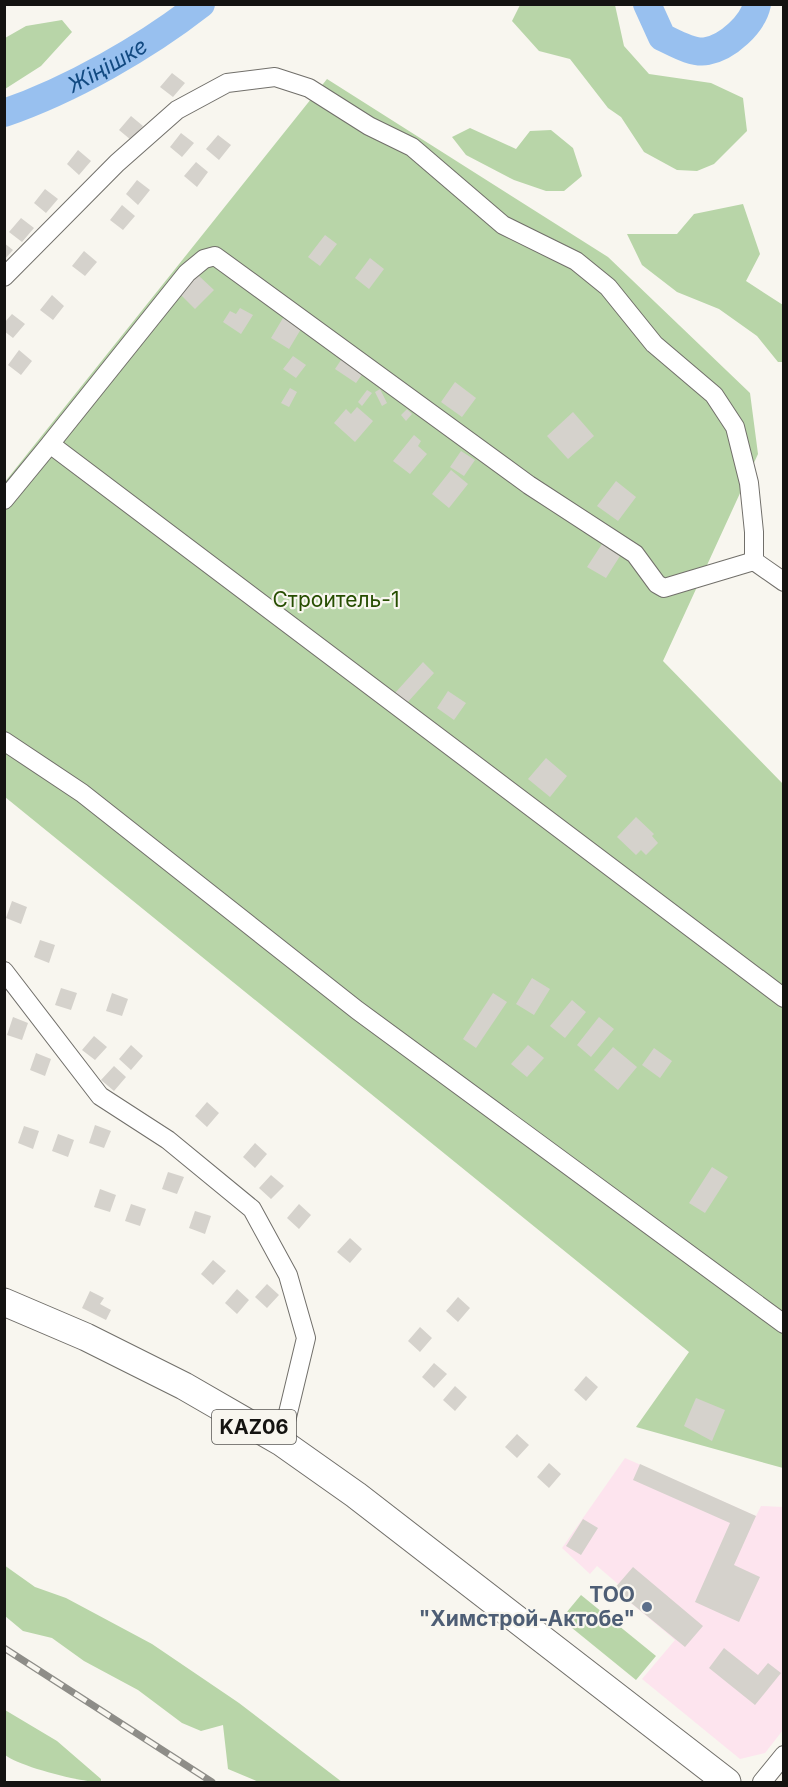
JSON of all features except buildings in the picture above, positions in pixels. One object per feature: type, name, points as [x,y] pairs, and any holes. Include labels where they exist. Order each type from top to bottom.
[{"type":"highway","name":"KАZ06","points":[[4,1302],[184,1386],[281,1442],[356,1495],[727,1782]]},
{"type":"street","points":[[4,277],[117,163],[177,110],[226,83],[275,77],[309,88],[369,126],[412,147],[503,225],[576,261],[608,287],[654,344],[714,396],[735,427],[749,483],[754,561]]},
{"type":"street","points":[[4,500],[187,273],[204,259],[215,256],[529,485],[635,554],[657,584],[664,588],[754,561]]},
{"type":"street","points":[[50,444],[783,998]]},
{"type":"street","points":[[754,561],[783,582]]},
{"type":"street","points":[[4,741],[82,793],[357,1010],[783,1324]]},
{"type":"street","points":[[4,971],[100,1096],[168,1140],[252,1209],[288,1275],[306,1338],[281,1442]]},
{"type":"street","points":[[762,1782],[783,1755]]},
{"type":"shaded area","name":"ТОО \"Химстрой-Актобе\"","points":[[625,1458],[756,1516],[761,1506],[783,1507],[783,1730],[765,1753],[740,1759],[642,1679],[675,1640],[614,1589],[618,1584],[597,1566],[590,1574],[562,1548]]},
{"type":"green space","points":[[520,5],[615,5],[624,46],[649,74],[711,83],[743,98],[747,131],[714,164],[697,171],[677,170],[644,152],[621,117],[608,108],[570,59],[539,51],[512,21]]},
{"type":"green space","points":[[62,20],[72,32],[41,66],[5,89],[5,38],[26,26]]},
{"type":"green space","name":"Строитель-1","points":[[327,79],[608,257],[750,393],[758,454],[663,661],[783,784],[783,1468],[636,1427],[689,1352],[5,797],[4,483]]},
{"type":"green space","points":[[470,128],[516,149],[530,131],[551,130],[573,148],[582,176],[564,191],[546,191],[514,180],[466,155],[452,137]]},
{"type":"green space","points":[[743,204],[760,254],[746,281],[783,305],[783,362],[778,362],[757,336],[719,309],[677,292],[642,265],[627,234],[677,234],[694,214]]},
{"type":"green space","points":[[4,1565],[35,1587],[66,1598],[152,1644],[239,1703],[342,1782],[259,1782],[228,1769],[223,1725],[201,1731],[182,1723],[138,1690],[84,1661],[52,1638],[23,1631],[5,1616]]},
{"type":"green space","points":[[581,1595],[656,1656],[636,1680],[561,1619]]},
{"type":"green space","points":[[5,1710],[57,1741],[101,1779],[101,1782],[51,1773],[23,1764],[5,1755]]},
{"type":"waterway","name":"Жіңішке","points":[[4,113],[55,92],[107,66],[156,36],[201,4]]},
{"type":"waterway","name":"Жіңішке","points":[[647,4],[662,37],[702,52],[715,49],[738,34],[755,12],[757,4]]},
{"type":"railway","points":[[4,1648],[212,1782]]},
{"type":"place","name":"ТОО \"Химстрой-Актобе\"","points":[[647,1607]]}]
